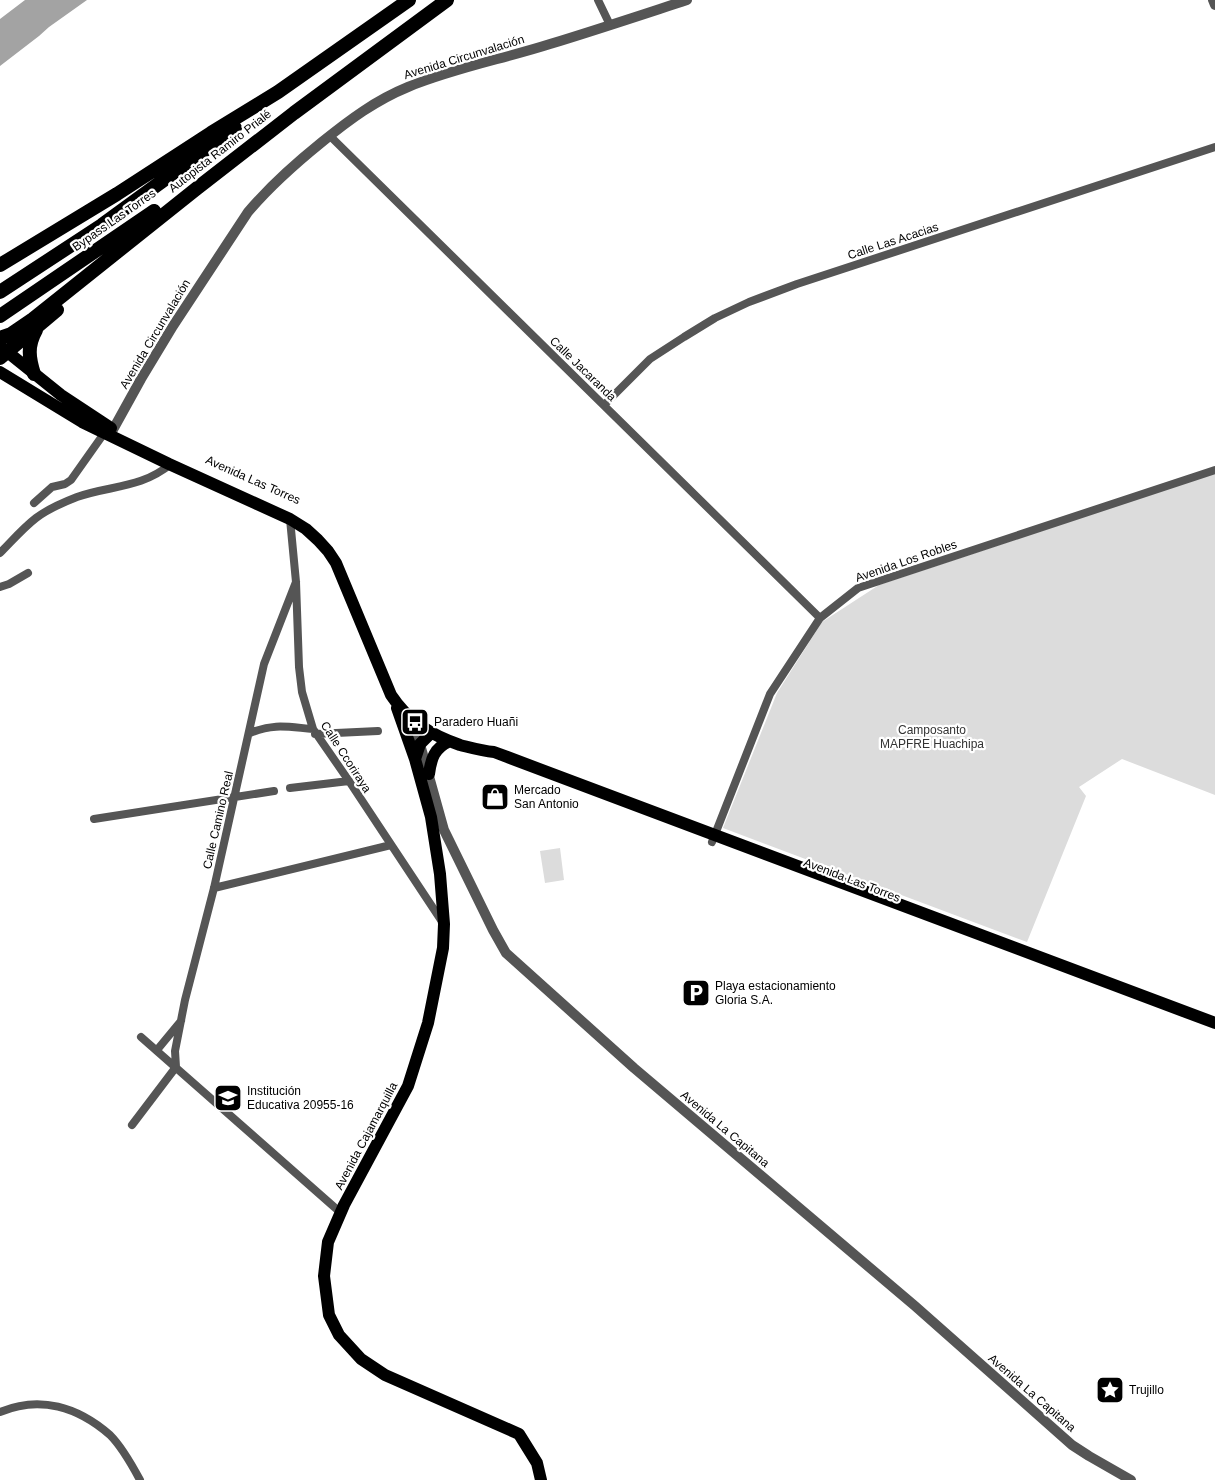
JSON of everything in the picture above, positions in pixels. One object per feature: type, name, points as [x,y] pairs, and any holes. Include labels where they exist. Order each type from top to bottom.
[{"type":"highway","name":"Autopista Ramiro Prialé","points":[[0,265],[117,194],[278,92],[409,0]]},
{"type":"highway","name":"Autopista Ramiro Prialé","points":[[0,338],[33,319],[294,113],[447,0]]},
{"type":"highway","name":"Bypass Las Torres","points":[[0,292],[102,225],[242,123],[278,92]]},
{"type":"highway","name":"Bypass Las Torres","points":[[0,316],[112,241],[294,113]]},
{"type":"highway","points":[[3,352],[36,329],[68,300],[106,270],[155,228],[196,189]]},
{"type":"highway","points":[[0,310],[0,329]]},
{"type":"highway","points":[[34,374],[29,350],[31,338],[36,329]]},
{"type":"main road","name":"Avenida Las Torres","points":[[3,352],[109,432],[171,464],[290,519],[306,529],[328,551],[336,563],[391,695],[408,716],[431,732],[450,741],[481,751],[492,759],[1215,1022]]},
{"type":"main road","name":"Avenida Las Torres","points":[[0,372],[82,422],[234,484],[293,512],[321,533],[338,554],[348,572],[408,716]]},
{"type":"main road","name":"Avenida Cajamarquilla","points":[[391,695],[414,759],[431,817],[440,874],[444,924],[443,948],[428,1023],[408,1086],[341,1213],[328,1242],[324,1276],[329,1315],[340,1336],[360,1359],[385,1375],[519,1434],[537,1463],[541,1480]]},
{"type":"main road","points":[[414,759],[420,744],[431,732]]},
{"type":"main road","points":[[429,774],[435,751],[450,741]]},
{"type":"main road","name":"Avenida Las Torres","points":[[714,839],[1215,1031]]},
{"type":"street","points":[[598,0],[610,25]]},
{"type":"street","name":"Avenida Circunvalación","points":[[109,432],[173,326],[248,212],[287,172],[330,136],[368,108],[408,87],[441,75],[548,45],[687,0]]},
{"type":"street","points":[[1213,0],[1215,6]]},
{"type":"street","name":"Calle Jacaranda","points":[[330,136],[820,618]]},
{"type":"street","name":"Calle Las Acacias","points":[[604,405],[650,359],[715,318],[749,302],[802,282],[1215,147]]},
{"type":"street","points":[[34,503],[52,487],[65,484],[71,480],[109,432]]},
{"type":"street","points":[[0,552],[36,518],[51,509],[77,497],[143,481],[159,474],[171,464]]},
{"type":"street","name":"Avenida Los Robles","points":[[714,839],[770,694],[820,618],[858,588],[1215,470]]},
{"type":"street","name":"Calle Ccoriraya","points":[[290,519],[296,582],[299,667],[302,692],[314,732],[349,781],[444,924]]},
{"type":"street","points":[[0,587],[28,574]]},
{"type":"street","name":"Calle Camino Real","points":[[176,1067],[175,1051],[181,1020],[214,888],[264,664],[296,582]]},
{"type":"street","name":"Avenida La Capitana","points":[[408,716],[420,744],[444,830],[506,953],[634,1068],[914,1306],[1072,1445],[1131,1480]]},
{"type":"street","points":[[250,733],[274,726],[314,732],[378,731]]},
{"type":"street","points":[[290,788],[349,781]]},
{"type":"street","points":[[94,818],[274,791]]},
{"type":"street","points":[[214,888],[391,845]]},
{"type":"street","points":[[157,1050],[181,1020]]},
{"type":"street","points":[[142,1037],[341,1213]]},
{"type":"street","points":[[132,1125],[176,1067]]},
{"type":"street","points":[[0,1412],[22,1405],[45,1404],[60,1407],[88,1419],[111,1436],[140,1480]]},
{"type":"green space","name":"Camposanto MAPFRE Huachipa","points":[[1215,473],[1215,795],[1122,759],[1079,787],[1086,796],[1027,942],[723,828],[777,693],[822,622],[879,585]]},
{"type":"green space","points":[[560,848],[564,880],[545,883],[540,851]]},
{"type":"shaded area","points":[[25,0],[87,0],[0,66],[0,19]]},
{"type":"place","name":"Paradero Huañi","points":[[415,722]]},
{"type":"place","name":"Mercado San Antonio","points":[[495,797]]},
{"type":"place","name":"Playa estacionamiento Gloria S.A.","points":[[696,993]]},
{"type":"place","name":"Institución Educativa 20955-16","points":[[228,1098]]},
{"type":"place","name":"Trujillo","points":[[1110,1390]]}]
